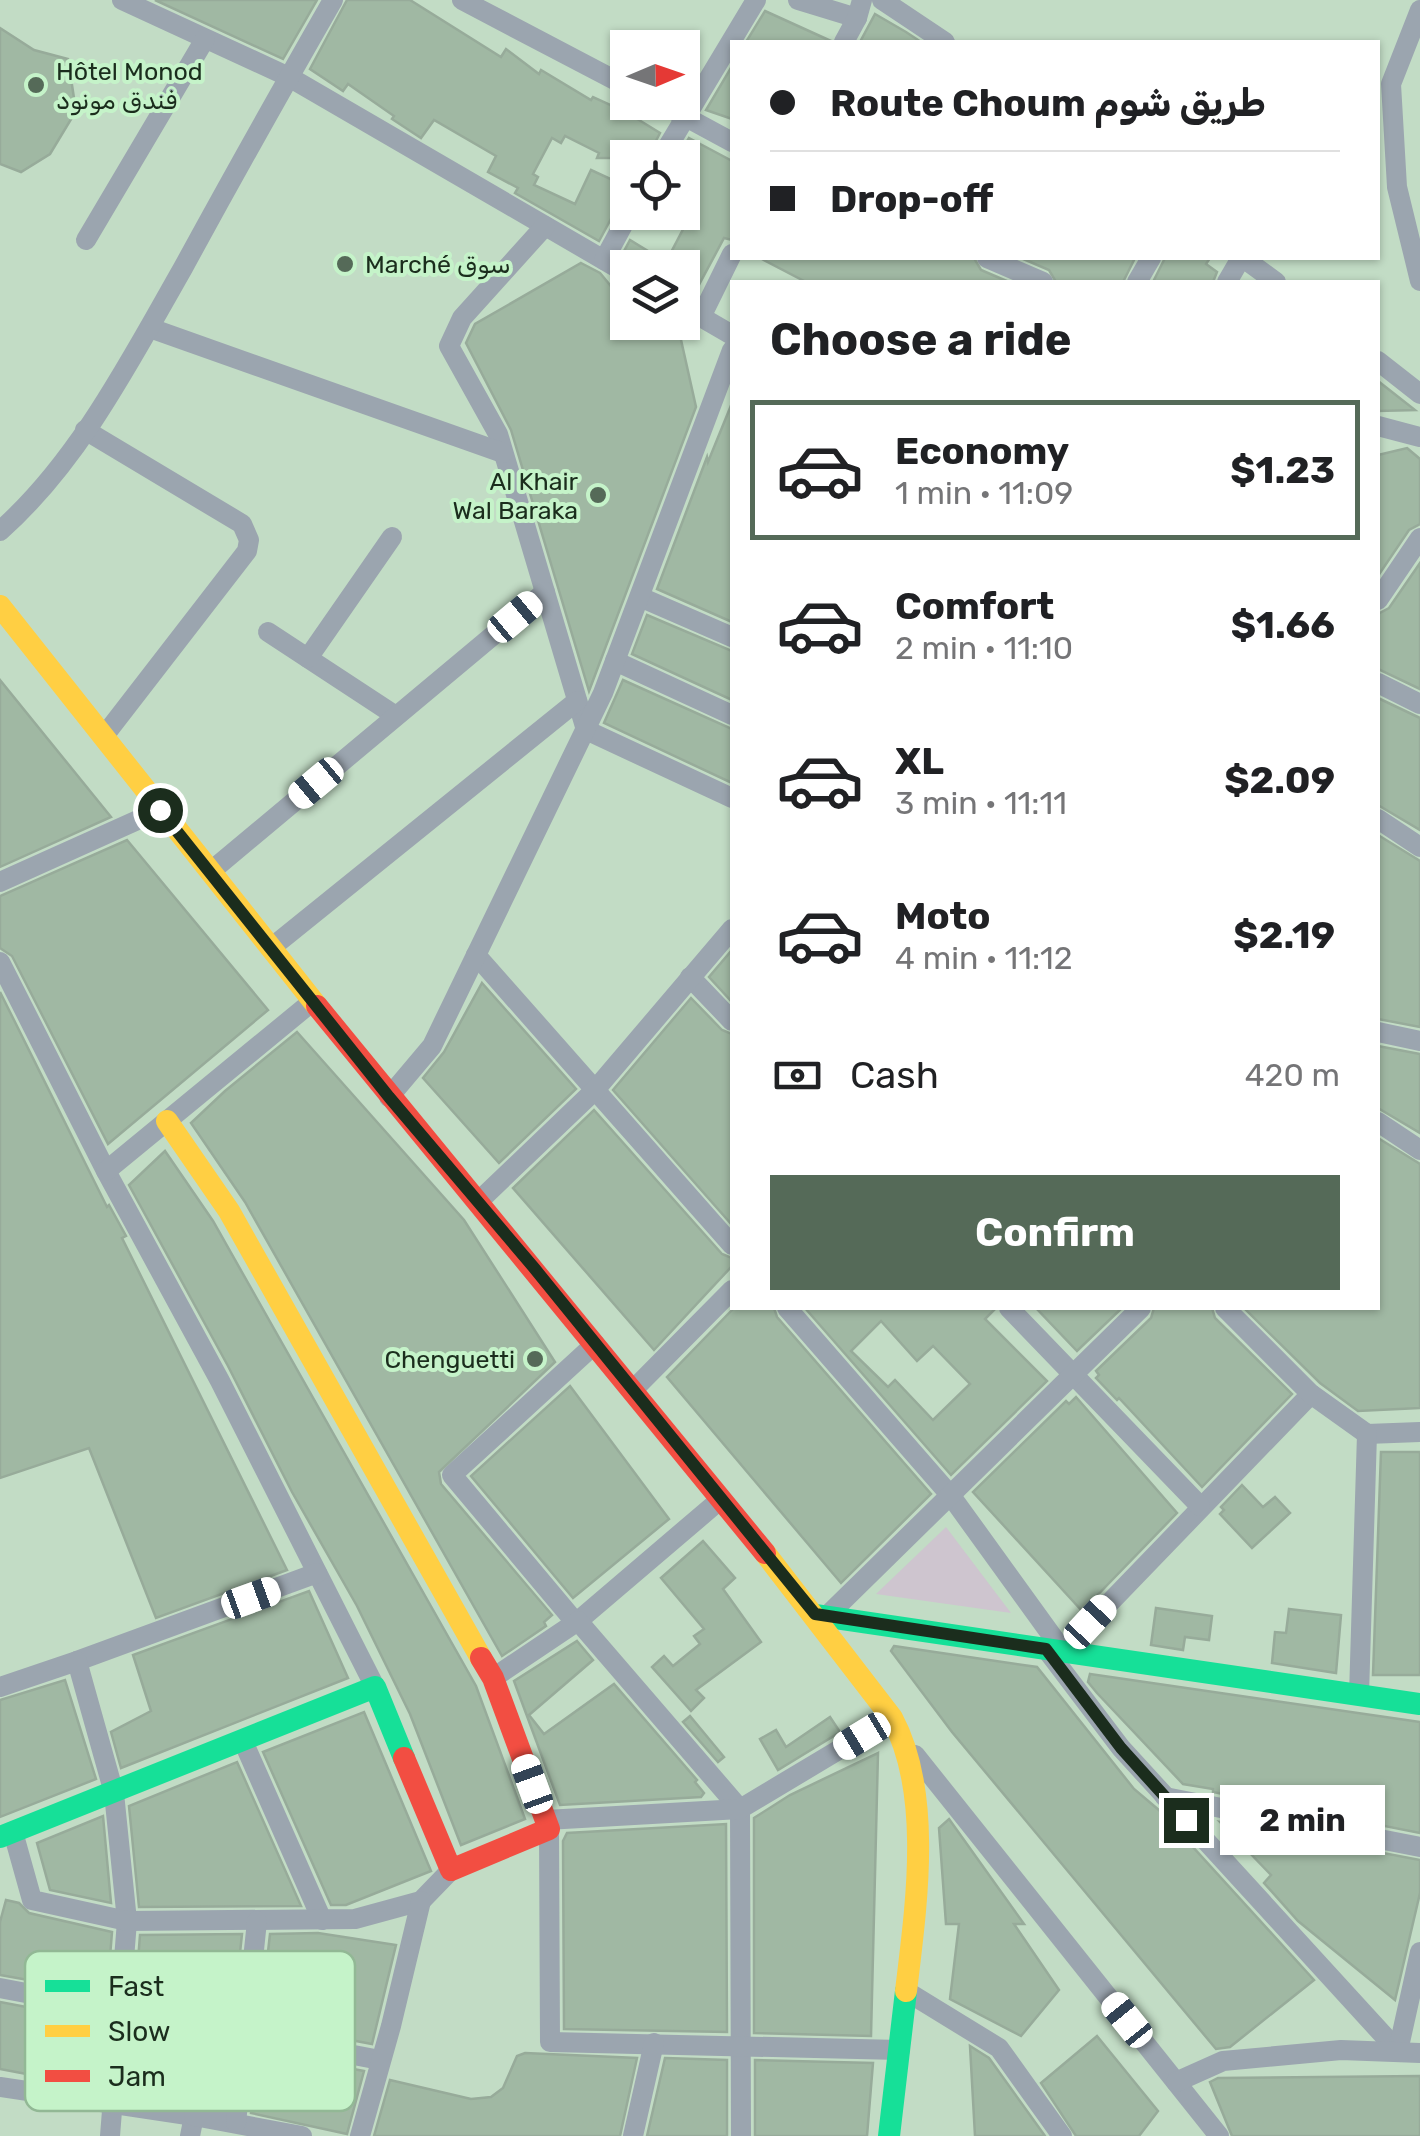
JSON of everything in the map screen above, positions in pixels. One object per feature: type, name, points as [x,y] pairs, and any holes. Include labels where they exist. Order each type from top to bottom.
[{"type":"main road","points":[[0,606],[389,1097],[821,1616],[892,1718],[906,1744],[916,1800],[916,1858],[914,1925],[889,2136]]},
{"type":"main road","points":[[7,1835],[374,1688],[451,1870],[547,1824],[493,1678],[229,1210],[166,1121]]},
{"type":"main road","points":[[821,1616],[1420,1704]]},
{"type":"street","points":[[122,0],[289,78],[610,264]]},
{"type":"street","points":[[0,532],[33,502],[150,328],[333,0]]},
{"type":"street","points":[[462,0],[610,78]]},
{"type":"street","points":[[731,40],[756,0]]},
{"type":"street","points":[[798,0],[860,9],[845,40]]},
{"type":"street","points":[[882,0],[942,40]]},
{"type":"street","points":[[1420,10],[1391,84],[1397,187],[1420,281]]},
{"type":"street","points":[[86,240],[206,38]]},
{"type":"street","points":[[700,90],[730,42]]},
{"type":"street","points":[[691,120],[730,141]]},
{"type":"street","points":[[545,226],[462,318],[448,346],[498,434],[586,730],[730,797]]},
{"type":"street","points":[[604,260],[620,230]]},
{"type":"street","points":[[700,300],[730,257]]},
{"type":"street","points":[[992,260],[1039,280]]},
{"type":"street","points":[[1245,260],[1273,280]]},
{"type":"street","points":[[700,316],[730,334]]},
{"type":"street","points":[[150,328],[503,453]]},
{"type":"street","points":[[389,1097],[432,1046],[586,730],[616,661],[730,355]]},
{"type":"street","points":[[1380,363],[1420,394]]},
{"type":"street","points":[[1380,426],[1420,436]]},
{"type":"street","points":[[85,430],[242,524],[249,540],[247,552],[104,736]]},
{"type":"street","points":[[308,658],[392,537]]},
{"type":"street","points":[[1380,597],[1420,538]]},
{"type":"street","points":[[210,872],[544,592]]},
{"type":"street","points":[[640,598],[730,637]]},
{"type":"street","points":[[268,632],[396,716]]},
{"type":"street","points":[[616,661],[730,714]]},
{"type":"street","points":[[1380,685],[1420,704]]},
{"type":"street","points":[[271,948],[577,701]]},
{"type":"street","points":[[0,882],[160,810]]},
{"type":"street","points":[[1380,820],[1420,847]]},
{"type":"street","points":[[479,1201],[595,1090],[730,931]]},
{"type":"street","points":[[476,956],[730,1244]]},
{"type":"street","points":[[0,962],[106,1171],[220,1382],[374,1688]]},
{"type":"street","points":[[690,976],[730,1019]]},
{"type":"street","points":[[106,1171],[313,1001]]},
{"type":"street","points":[[1380,1033],[1420,1041]]},
{"type":"street","points":[[1380,1123],[1420,1150]]},
{"type":"street","points":[[632,1392],[730,1292]]},
{"type":"street","points":[[789,1310],[951,1496],[1121,1748],[1398,2051]]},
{"type":"street","points":[[1010,1310],[1200,1506]]},
{"type":"street","points":[[821,1616],[951,1496],[1139,1310]]},
{"type":"street","points":[[1227,1310],[1310,1394],[1366,1434],[1420,1432]]},
{"type":"street","points":[[595,1344],[452,1475],[740,1810],[741,2136]]},
{"type":"street","points":[[1054,1650],[1310,1394]]},
{"type":"street","points":[[1358,1695],[1366,1434]]},
{"type":"street","points":[[493,1678],[577,1622],[720,1499]]},
{"type":"street","points":[[0,1687],[317,1573]]},
{"type":"street","points":[[77,1661],[114,1794],[127,1921],[125,1951]]},
{"type":"street","points":[[892,1718],[740,1810],[547,1824],[550,2042],[900,2050]]},
{"type":"street","points":[[243,1741],[322,1920]]},
{"type":"street","points":[[906,1744],[1219,2136]]},
{"type":"street","points":[[1165,1796],[1420,1847]]},
{"type":"street","points":[[7,1835],[32,1900],[127,1921],[355,1920],[421,1901]]},
{"type":"street","points":[[360,2136],[421,1901],[451,1870]]},
{"type":"street","points":[[254,1951],[257,1921]]},
{"type":"street","points":[[1398,2051],[1420,1952]]},
{"type":"street","points":[[0,1988],[25,1993]]},
{"type":"street","points":[[906,1991],[999,2048],[1062,2136]]},
{"type":"street","points":[[633,2136],[654,2043]]},
{"type":"street","points":[[1176,2082],[1222,2061],[1341,2050],[1420,2053]]},
{"type":"street","points":[[355,2055],[380,2060]]},
{"type":"street","points":[[0,2087],[25,2090]]},
{"type":"street","points":[[110,2136],[112,2111]]},
{"type":"street","points":[[143,2111],[192,2126],[236,2124],[302,2136]]},
{"type":"street","points":[[236,2124],[237,2111]]},
{"type":"shaded area","points":[[946,1527],[1011,1613],[876,1594]]},
{"type":"building","points":[[155,0],[317,0],[283,59]]},
{"type":"building","points":[[347,0],[410,0],[501,57],[506,49],[539,74],[541,70],[591,100],[593,97],[610,105],[610,120],[639,120],[660,133],[656,140],[610,140],[610,158],[597,158],[599,153],[565,136],[561,143],[552,138],[533,174],[538,177],[534,185],[575,204],[591,170],[610,179],[610,221],[599,241],[515,193],[518,188],[488,172],[496,156],[434,120],[421,138],[348,84],[343,91],[310,69]]},
{"type":"building","points":[[765,11],[829,40],[747,40]]},
{"type":"building","points":[[875,14],[918,40],[861,40]]},
{"type":"building","name":"Hôtel Monod فندق مونود","points":[[0,28],[34,50],[68,59],[76,111],[50,154],[21,172],[0,164]]},
{"type":"building","points":[[730,69],[730,118],[706,110]]},
{"type":"building","points":[[700,144],[730,160],[730,240],[724,238],[700,283],[700,250],[672,250],[683,230],[700,230]]},
{"type":"building","points":[[630,240],[646,250],[625,250]]},
{"type":"building","points":[[764,260],[975,260],[981,270],[1004,280],[802,280]]},
{"type":"building","points":[[1026,260],[1134,260],[1124,280],[1055,280],[1049,270]]},
{"type":"building","points":[[1164,260],[1209,260],[1206,264],[1217,272],[1214,280],[1154,280]]},
{"type":"building","name":"Al Khair Wal Baraka","points":[[581,263],[600,273],[610,285],[610,340],[681,340],[696,407],[589,691],[511,430],[466,343],[475,324]]},
{"type":"building","points":[[1380,383],[1415,410],[1380,411]]},
{"type":"building","points":[[730,408],[730,621],[657,589],[707,457],[708,462]]},
{"type":"building","points":[[1407,448],[1420,459],[1420,524],[1409,530],[1380,573],[1380,455]]},
{"type":"building","points":[[1420,563],[1420,689],[1380,670],[1380,613],[1389,608]]},
{"type":"building","points":[[647,615],[730,650],[730,699],[632,654]]},
{"type":"building","points":[[0,680],[111,817],[0,867]]},
{"type":"building","points":[[623,680],[730,728],[730,782],[604,723]]},
{"type":"building","points":[[1380,699],[1420,718],[1420,830],[1380,806]]},
{"type":"building","points":[[1380,836],[1420,861],[1420,1027],[1380,1019]]},
{"type":"building","points":[[127,840],[268,1010],[108,1144],[12,956],[0,948],[0,896]]},
{"type":"building","points":[[730,952],[730,1000],[709,977]]},
{"type":"building","points":[[482,983],[576,1089],[499,1163],[423,1078],[444,1052]]},
{"type":"building","points":[[0,992],[107,1207],[126,1236],[122,1238],[287,1570],[156,1618],[89,1448],[0,1478]]},
{"type":"building","points":[[691,998],[730,1033],[730,1223],[613,1090]]},
{"type":"building","points":[[297,1032],[464,1220],[555,1362],[439,1472],[441,1484],[552,1615],[544,1622],[546,1626],[502,1656],[245,1202],[191,1123]]},
{"type":"building","points":[[1380,1046],[1420,1054],[1420,1133],[1380,1109]]},
{"type":"building","points":[[594,1110],[722,1254],[730,1257],[730,1268],[654,1350],[513,1188]]},
{"type":"building","points":[[1380,1139],[1420,1164],[1420,1408],[1358,1411],[1320,1383],[1246,1310],[1380,1310]]},
{"type":"building","points":[[165,1151],[213,1221],[476,1686],[525,1819],[461,1845],[410,1714],[357,1606],[129,1185]]},
{"type":"building","points":[[732,1310],[775,1310],[931,1494],[841,1583],[667,1377]]},
{"type":"building","points":[[807,1310],[994,1310],[985,1319],[1047,1381],[951,1475]],"holes":[[[881,1321],[917,1361],[933,1346],[970,1384],[933,1420],[895,1380],[888,1387],[851,1351]]]},
{"type":"building","points":[[1038,1310],[1120,1310],[1077,1351]]},
{"type":"building","points":[[1153,1310],[1213,1310],[1215,1318],[1292,1394],[1202,1487],[1096,1378],[1096,1371],[1151,1318]]},
{"type":"building","points":[[570,1386],[669,1519],[573,1598],[471,1476]]},
{"type":"building","points":[[1076,1397],[1177,1513],[1082,1611],[973,1492],[1066,1401],[1069,1404]]},
{"type":"building","points":[[1381,1452],[1420,1452],[1420,1675],[1373,1675]]},
{"type":"building","points":[[1242,1485],[1263,1507],[1275,1497],[1290,1513],[1252,1548],[1220,1514],[1224,1510],[1221,1507]]},
{"type":"building","points":[[703,1541],[735,1578],[723,1589],[761,1642],[696,1690],[704,1698],[691,1711],[652,1667],[664,1656],[673,1666],[700,1644],[694,1636],[704,1629],[661,1578]]},
{"type":"building","points":[[309,1591],[348,1678],[121,1768],[111,1732],[151,1711],[133,1655]]},
{"type":"building","points":[[1156,1608],[1212,1616],[1209,1640],[1185,1637],[1183,1650],[1151,1645]]},
{"type":"building","points":[[1289,1609],[1341,1615],[1336,1673],[1272,1663],[1275,1632],[1286,1633]]},
{"type":"building","points":[[577,1641],[593,1660],[529,1715],[544,1734],[614,1684],[697,1780],[704,1793],[701,1797],[560,1805],[514,1681]]},
{"type":"building","points":[[894,1646],[1037,1667],[1134,1789],[1160,1811],[1314,1980],[1230,2047],[1216,2049],[952,1732],[891,1651]]},
{"type":"building","points":[[1090,1674],[1420,1722],[1420,1833],[1183,1784],[1097,1693],[1088,1682]]},
{"type":"building","points":[[65,1680],[96,1779],[0,1817],[0,1700]]},
{"type":"building","points":[[364,1712],[431,1871],[346,1905],[331,1905],[263,1752]]},
{"type":"building","points":[[690,1716],[724,1757],[718,1762],[683,1722]]},
{"type":"building","points":[[830,1717],[840,1732],[778,1770],[760,1739],[776,1730],[786,1747]]},
{"type":"building","points":[[878,1753],[871,2036],[754,2033],[754,1818],[790,1795]]},
{"type":"building","points":[[237,1762],[301,1906],[139,1907],[129,1806]]},
{"type":"building","points":[[103,1816],[111,1903],[50,1890],[37,1843]]},
{"type":"building","points":[[949,1819],[1024,1924],[1014,1924],[1059,1990],[1021,2036],[950,1999],[959,1924],[946,1924],[939,1828]]},
{"type":"building","points":[[1220,1822],[1420,1860],[1420,1893],[1395,2000],[1298,1921],[1264,1883],[1271,1875]]},
{"type":"building","points":[[726,1824],[727,2032],[564,2029],[563,1841],[567,1833]]},
{"type":"building","points":[[6,1900],[19,1903],[29,1913],[112,1932],[110,1951],[25,1951],[25,1979],[0,1975],[0,1922]]},
{"type":"building","points":[[318,1933],[396,1945],[372,2044],[355,2041],[355,1951],[268,1951],[270,1934]]},
{"type":"building","points":[[242,1934],[240,1951],[139,1951],[140,1935]]},
{"type":"building","points":[[0,2002],[25,2007],[25,2074],[0,2069]]},
{"type":"building","points":[[1097,2036],[1158,2111],[1139,2136],[1076,2136],[1041,2083]]},
{"type":"building","points":[[970,2046],[989,2058],[1045,2136],[975,2136]]},
{"type":"building","points":[[525,2053],[637,2058],[620,2136],[374,2136],[390,2080],[471,2099],[491,2097],[503,2088],[517,2056]]},
{"type":"building","points":[[665,2058],[727,2060],[727,2136],[647,2136]]},
{"type":"building","points":[[755,2060],[873,2063],[867,2136],[755,2136]]},
{"type":"building","points":[[355,2069],[364,2071],[355,2104]]},
{"type":"building","points":[[1420,2076],[1420,2136],[1232,2136],[1210,2082],[1218,2078]]},
{"type":"building","points":[[251,2111],[353,2111],[347,2134]]},
{"type":"traffic: fast","points":[[815,1615],[1420,1704]]},
{"type":"traffic: fast","points":[[0,1837],[375,1687],[404,1758]]},
{"type":"traffic: fast","points":[[889,2136],[906,1991]]},
{"type":"traffic: slow","points":[[0,606],[317,1006]]},
{"type":"traffic: slow","points":[[167,1121],[229,1211],[481,1658]]},
{"type":"traffic: slow","points":[[765,1553],[892,1718],[905,1748],[913,1781],[918,1851],[906,1991]]},
{"type":"traffic: jam","points":[[317,1006],[765,1553]]},
{"type":"traffic: jam","points":[[404,1758],[451,1870],[549,1829],[493,1678],[481,1658]]},
{"type":"place","name":"Hôtel Monod فندق مونود","points":[[36,85]]},
{"type":"place","name":"Marché سوق","points":[[345,264]]},
{"type":"place","name":"Al Khair Wal Baraka","points":[[598,495]]},
{"type":"place","name":"Chenguetti","points":[[535,1359]]},
{"type":"route","points":[[160,810],[389,1097],[479,1201],[815,1614],[1046,1649],[1121,1748],[1186,1820]]}]
